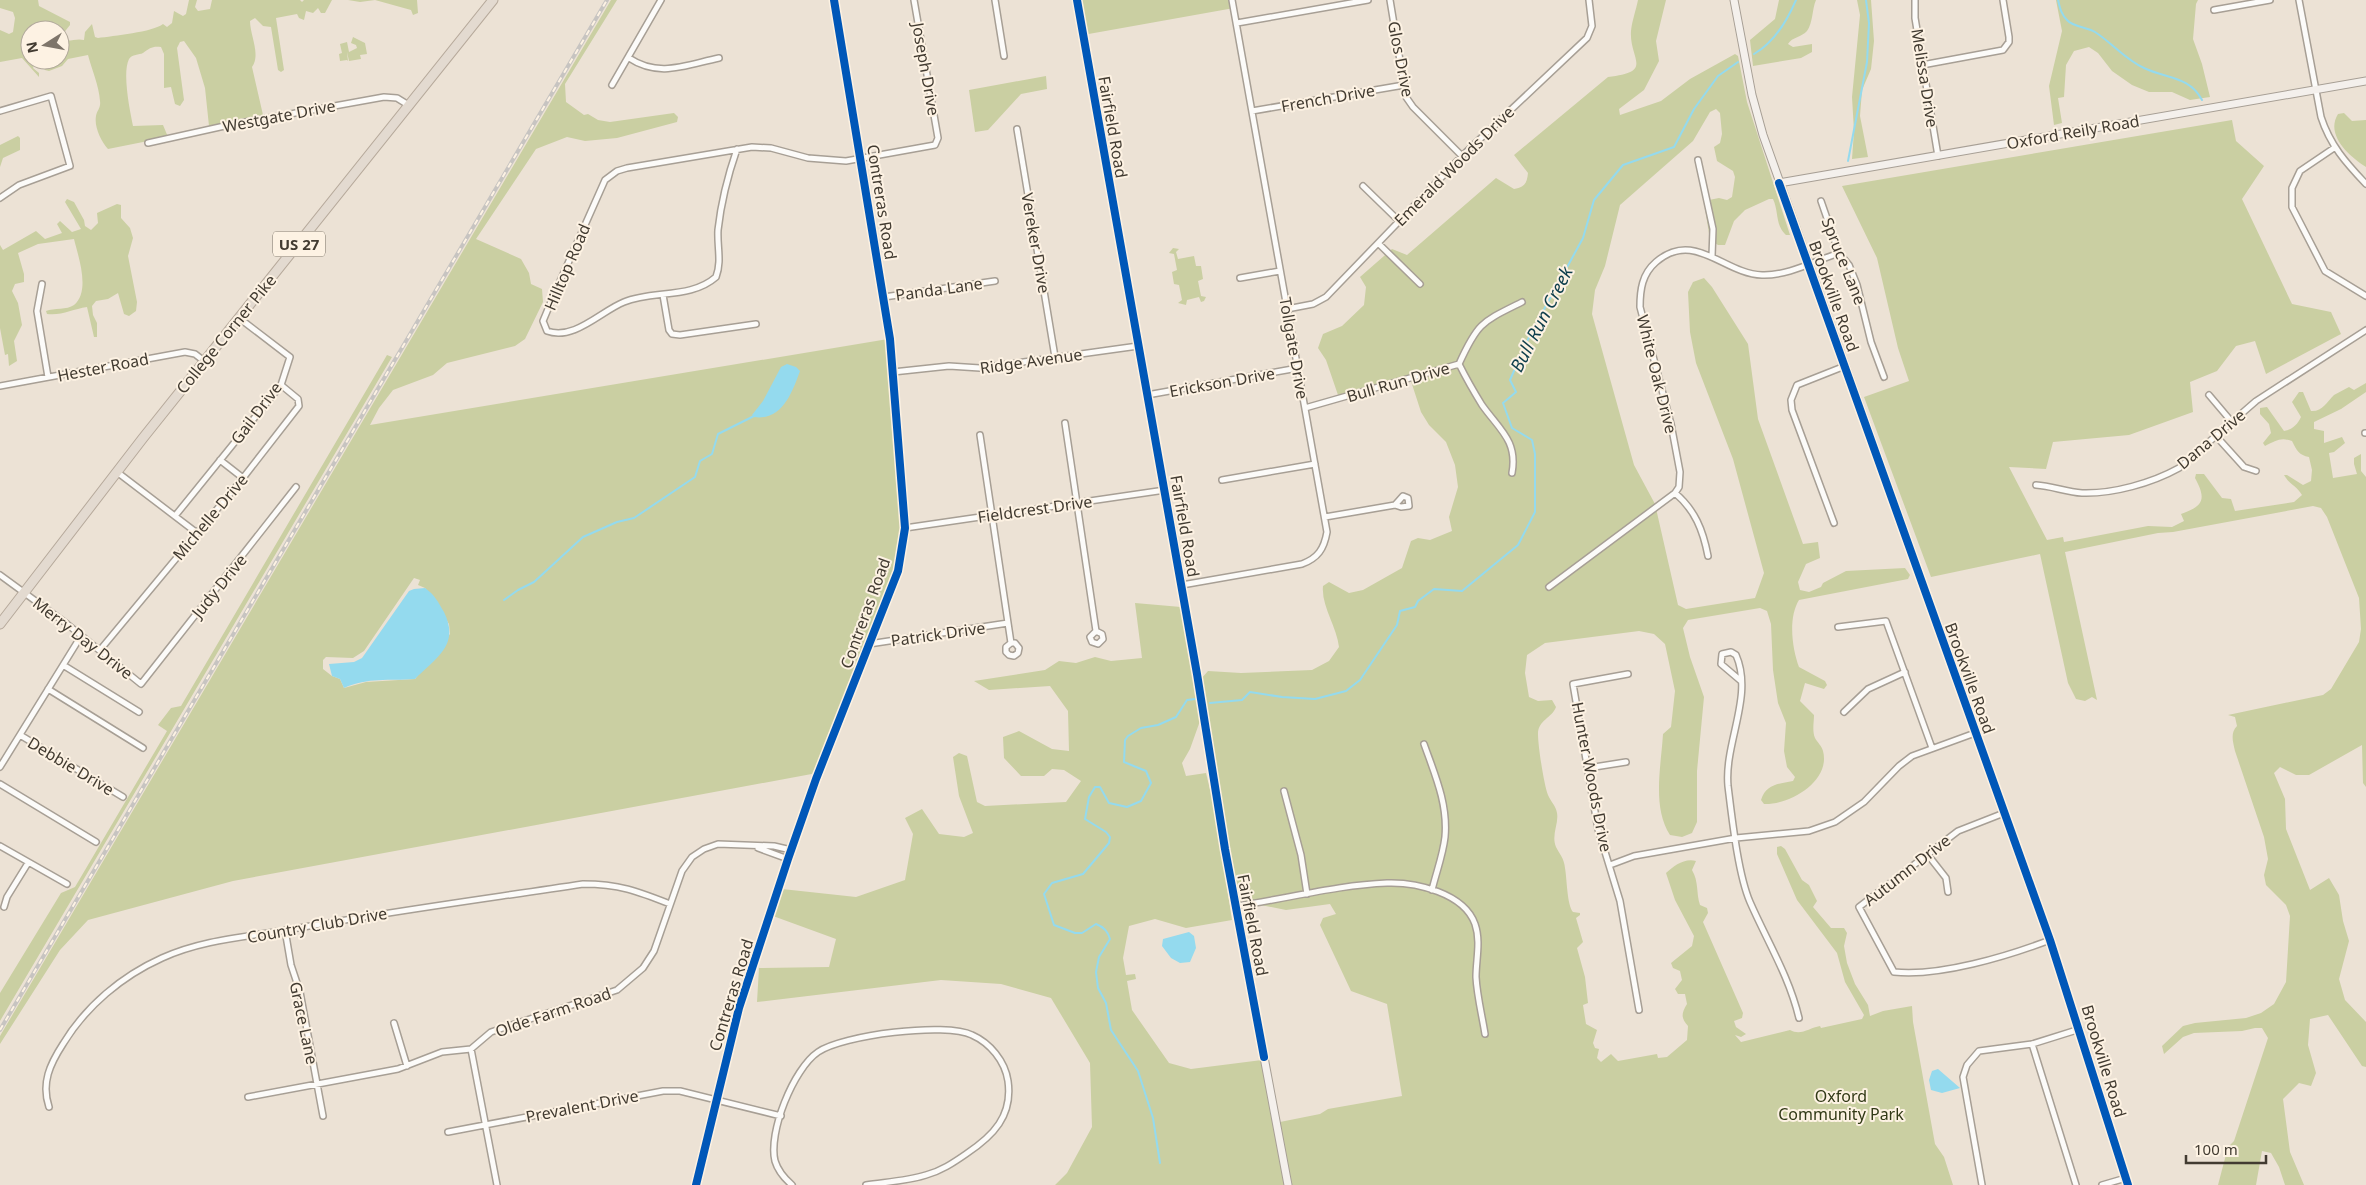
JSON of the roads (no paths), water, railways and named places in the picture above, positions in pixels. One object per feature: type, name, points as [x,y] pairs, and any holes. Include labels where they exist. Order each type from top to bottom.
[{"type":"highway","name":"College Corner Pike","points":[[0,624],[116,472],[493,0]]},
{"type":"street","points":[[612,84],[662,0]]},
{"type":"street","name":"Contreras Road","points":[[696,1185],[739,1008],[816,779],[898,571],[905,528],[893,372],[884,297],[834,0]]},
{"type":"street","name":"Joseph Drive","points":[[914,0],[938,138]]},
{"type":"street","points":[[995,0],[1004,56]]},
{"type":"street","name":"Fairfield Road","points":[[1077,0],[1182,585],[1236,906],[1288,1185]]},
{"type":"street","name":"Tollgate Drive","points":[[1182,585],[1302,564],[1313,560],[1325,543],[1327,532],[1232,0]]},
{"type":"street","points":[[1237,23],[1368,0]]},
{"type":"street","name":"Glos Drive","points":[[1390,0],[1404,85],[1409,103],[1462,156]]},
{"type":"street","name":"Emerald Woods Drive","points":[[1287,309],[1313,304],[1326,297],[1462,156],[1587,38],[1592,26],[1589,0]]},
{"type":"street","name":"Brookville Road","points":[[1734,0],[1752,95],[1779,183],[2050,940],[2080,1029],[2127,1182]]},
{"type":"street","name":"Melissa Drive","points":[[1915,0],[1915,18],[1938,156]]},
{"type":"street","points":[[1922,65],[2003,50],[2009,42],[2003,0]]},
{"type":"street","points":[[2214,10],[2270,0]]},
{"type":"street","points":[[2299,0],[2321,117],[2326,134],[2334,148],[2366,184]]},
{"type":"street","points":[[629,58],[652,70],[665,70],[719,58]]},
{"type":"street","name":"Oxford Reily Road","points":[[1779,183],[2366,81]]},
{"type":"street","name":"French Drive","points":[[1252,111],[1404,85]]},
{"type":"street","points":[[0,111],[51,96],[70,166],[19,186],[0,198]]},
{"type":"street","name":"Westgate Drive","points":[[148,143],[229,125],[384,97],[397,98],[410,106]]},
{"type":"street","name":"Vereker Drive","points":[[1017,129],[1055,358]]},
{"type":"street","name":"Hilltop Road","points":[[737,150],[729,171],[718,230],[720,260],[716,277],[700,287],[624,302],[588,324],[574,329],[552,333],[544,328],[544,321],[562,274],[609,175],[626,168],[737,150],[771,148],[808,158],[846,161],[931,146],[938,142],[938,138]]},
{"type":"street","points":[[2334,148],[2300,171],[2292,188],[2292,206],[2325,272],[2366,296]]},
{"type":"street","points":[[1698,160],[1713,229],[1712,256]]},
{"type":"street","points":[[1363,186],[1399,221]]},
{"type":"street","name":"Spruce Lane","points":[[1821,201],[1839,253],[1849,265],[1857,285],[1871,342],[1884,378]]},
{"type":"street","points":[[1379,244],[1420,284]]},
{"type":"street","name":"White Oak Drive","points":[[1675,494],[1679,487],[1680,472],[1671,424],[1640,307],[1640,292],[1644,278],[1652,266],[1663,256],[1678,251],[1690,250],[1712,256],[1739,270],[1758,275],[1772,275],[1839,253]]},
{"type":"street","points":[[1240,278],[1280,271]]},
{"type":"street","name":"Panda Lane","points":[[884,297],[995,281]]},
{"type":"street","points":[[42,284],[37,311],[48,377]]},
{"type":"street","points":[[663,295],[669,330],[672,334],[680,335],[756,324]]},
{"type":"street","name":"Bull Run Drive","points":[[1305,408],[1459,364],[1478,327],[1489,318],[1522,302]]},
{"type":"street","name":"Gail Drive","points":[[175,516],[281,385],[290,357],[239,318]]},
{"type":"street","name":"Dana Drive","points":[[2036,485],[2070,492],[2096,493],[2157,478],[2179,468],[2216,436],[2230,421],[2256,401],[2366,330]]},
{"type":"street","name":"Ridge Avenue","points":[[893,372],[949,366],[980,368],[1138,346]]},
{"type":"street","name":"Hester Road","points":[[0,386],[185,352],[195,354],[204,361]]},
{"type":"street","points":[[1459,364],[1483,405],[1508,439],[1513,452],[1512,474]]},
{"type":"street","points":[[1834,523],[1792,410],[1792,400],[1797,385],[1845,366]]},
{"type":"street","name":"Erickson Drive","points":[[1147,395],[1298,368]]},
{"type":"street","name":"Michelle Drive","points":[[100,650],[243,478],[299,406],[298,399],[281,385]]},
{"type":"street","points":[[2210,395],[2230,421]]},
{"type":"street","points":[[1065,423],[1096,631]]},
{"type":"street","points":[[980,435],[1011,643]]},
{"type":"street","points":[[2216,436],[2244,466],[2256,471]]},
{"type":"street","points":[[220,460],[243,478]]},
{"type":"street","points":[[1222,480],[1315,464]]},
{"type":"street","points":[[116,472],[197,533]]},
{"type":"street","name":"Judy Drive","points":[[141,684],[296,487]]},
{"type":"street","name":"Fieldcrest Drive","points":[[905,528],[1165,490]]},
{"type":"street","points":[[1548,587],[1675,494],[1688,504],[1696,517],[1708,556]]},
{"type":"street","points":[[1325,517],[1395,505]]},
{"type":"street","name":"Merry Day Drive","points":[[0,575],[82,636],[141,684]]},
{"type":"street","points":[[1838,627],[1886,621],[1932,748]]},
{"type":"street","name":"Patrick Drive","points":[[869,644],[1008,623]]},
{"type":"street","points":[[0,767],[82,636]]},
{"type":"street","points":[[1741,681],[1722,664],[1722,654],[1731,652],[1736,654],[1741,681],[1740,702],[1728,764],[1728,784],[1736,838],[1750,901],[1787,978],[1799,1018]]},
{"type":"street","points":[[63,665],[139,712]]},
{"type":"street","points":[[1844,712],[1868,689],[1905,672]]},
{"type":"street","name":"Hunter Woods Drive","points":[[1628,674],[1574,684],[1598,829],[1620,901],[1639,1010]]},
{"type":"street","points":[[48,690],[143,748]]},
{"type":"street","name":"Hunter Woods Drive","points":[[1610,865],[1634,856],[1736,838],[1809,831],[1835,822],[1864,802],[1899,766],[1912,756],[1975,733]]},
{"type":"street","name":"Debbie Drive","points":[[20,735],[123,797]]},
{"type":"street","points":[[1424,744],[1441,793],[1445,824],[1445,839],[1432,890]]},
{"type":"street","points":[[1588,768],[1626,762]]},
{"type":"street","points":[[0,784],[96,842]]},
{"type":"street","points":[[1284,791],[1301,855],[1307,894]]},
{"type":"street","name":"Autumn Drive","points":[[2004,812],[1958,831],[1860,907],[1894,972],[1924,972],[2005,957],[2050,940]]},
{"type":"street","name":"Olde Farm Road","points":[[471,1048],[491,1032],[602,997],[630,981],[654,951],[682,871],[692,857],[704,848],[718,844],[733,843],[755,847],[788,859]]},
{"type":"street","points":[[0,846],[66,884]]},
{"type":"street","name":"Olde Farm Road","points":[[755,847],[774,846],[791,850]]},
{"type":"street","points":[[1928,855],[1946,878],[1948,892]]},
{"type":"street","points":[[4,907],[7,897],[28,863]]},
{"type":"street","points":[[1236,906],[1387,883],[1432,890],[1460,902],[1470,913],[1476,925],[1478,938],[1476,978],[1485,1034]]},
{"type":"street","name":"Country Club Drive","points":[[49,1107],[44,1092],[45,1082],[58,1052],[70,1032],[94,1004],[121,981],[161,958],[195,946],[285,930],[583,884],[609,884],[632,889],[670,904]]},
{"type":"street","name":"Grace Lane","points":[[285,930],[291,965],[300,992],[323,1116]]},
{"type":"street","points":[[394,1023],[407,1066]]},
{"type":"street","points":[[792,1185],[780,1172],[775,1159],[774,1147],[789,1088],[807,1061],[831,1044],[848,1040],[951,1029],[973,1035],[984,1042],[995,1053],[1007,1074],[1009,1098],[1006,1113],[999,1127],[986,1141],[946,1167],[925,1175],[866,1185]]},
{"type":"street","points":[[1982,1185],[1963,1077],[1967,1065],[1979,1051],[2032,1044],[2080,1029]]},
{"type":"street","points":[[2032,1044],[2076,1185]]},
{"type":"street","points":[[248,1097],[407,1066],[442,1052],[471,1048],[497,1185]]},
{"type":"street","name":"Prevalent Drive","points":[[448,1132],[663,1091],[680,1091],[781,1116]]},
{"type":"street","points":[[2102,1185],[2127,1182]]},
{"type":"water","points":[[787,364],[796,367],[800,371],[789,396],[779,410],[772,415],[754,417],[752,415],[763,401],[781,367]]},
{"type":"water","points":[[425,588],[438,602],[448,623],[448,642],[444,650],[415,679],[362,682],[344,688],[340,679],[332,676],[329,664],[354,662],[362,658],[409,591]]},
{"type":"water","points":[[1189,932],[1194,936],[1196,948],[1190,962],[1180,963],[1171,958],[1162,946],[1163,939]]},
{"type":"water","points":[[1938,1069],[1960,1088],[1942,1093],[1931,1090],[1929,1080],[1932,1071]]},
{"type":"waterway","name":"Bull Run Creek","points":[[1754,54],[1780,30],[1796,0]]},
{"type":"waterway","name":"Bull Run Creek","points":[[1848,161],[1867,62],[1869,23],[1866,0]]},
{"type":"waterway","points":[[2058,0],[2062,13],[2070,22],[2095,32],[2137,65],[2191,86],[2202,100]]},
{"type":"waterway","name":"Bull Run Creek","points":[[1210,703],[1242,700],[1250,692],[1282,697],[1315,699],[1346,691],[1360,680],[1397,625],[1400,611],[1415,607],[1418,601],[1434,589],[1462,591],[1518,545],[1535,512],[1535,454],[1532,440],[1512,428],[1503,403],[1516,392],[1510,380],[1530,335],[1583,238],[1594,200],[1623,165],[1674,147],[1694,109],[1718,76],[1738,62]]},
{"type":"waterway","points":[[504,600],[534,582],[583,537],[617,522],[634,518],[695,477],[700,461],[712,454],[718,434],[754,416]]},
{"type":"waterway","name":"Bull Run Creek","points":[[1160,1163],[1153,1118],[1138,1071],[1111,1030],[1106,1003],[1098,988],[1096,972],[1099,957],[1110,939],[1108,934],[1096,924],[1082,933],[1075,933],[1054,925],[1044,894],[1052,883],[1083,874],[1109,843],[1110,837],[1106,832],[1085,819],[1089,797],[1095,787],[1100,787],[1109,803],[1127,807],[1141,801],[1151,783],[1146,771],[1124,762],[1125,740],[1128,736],[1141,728],[1158,725],[1176,717],[1187,700],[1195,699]]},
{"type":"railway","points":[[0,1030],[607,0]]},
{"type":"park label","name":"Oxford Community Park","points":[[1841,1105]]}]
